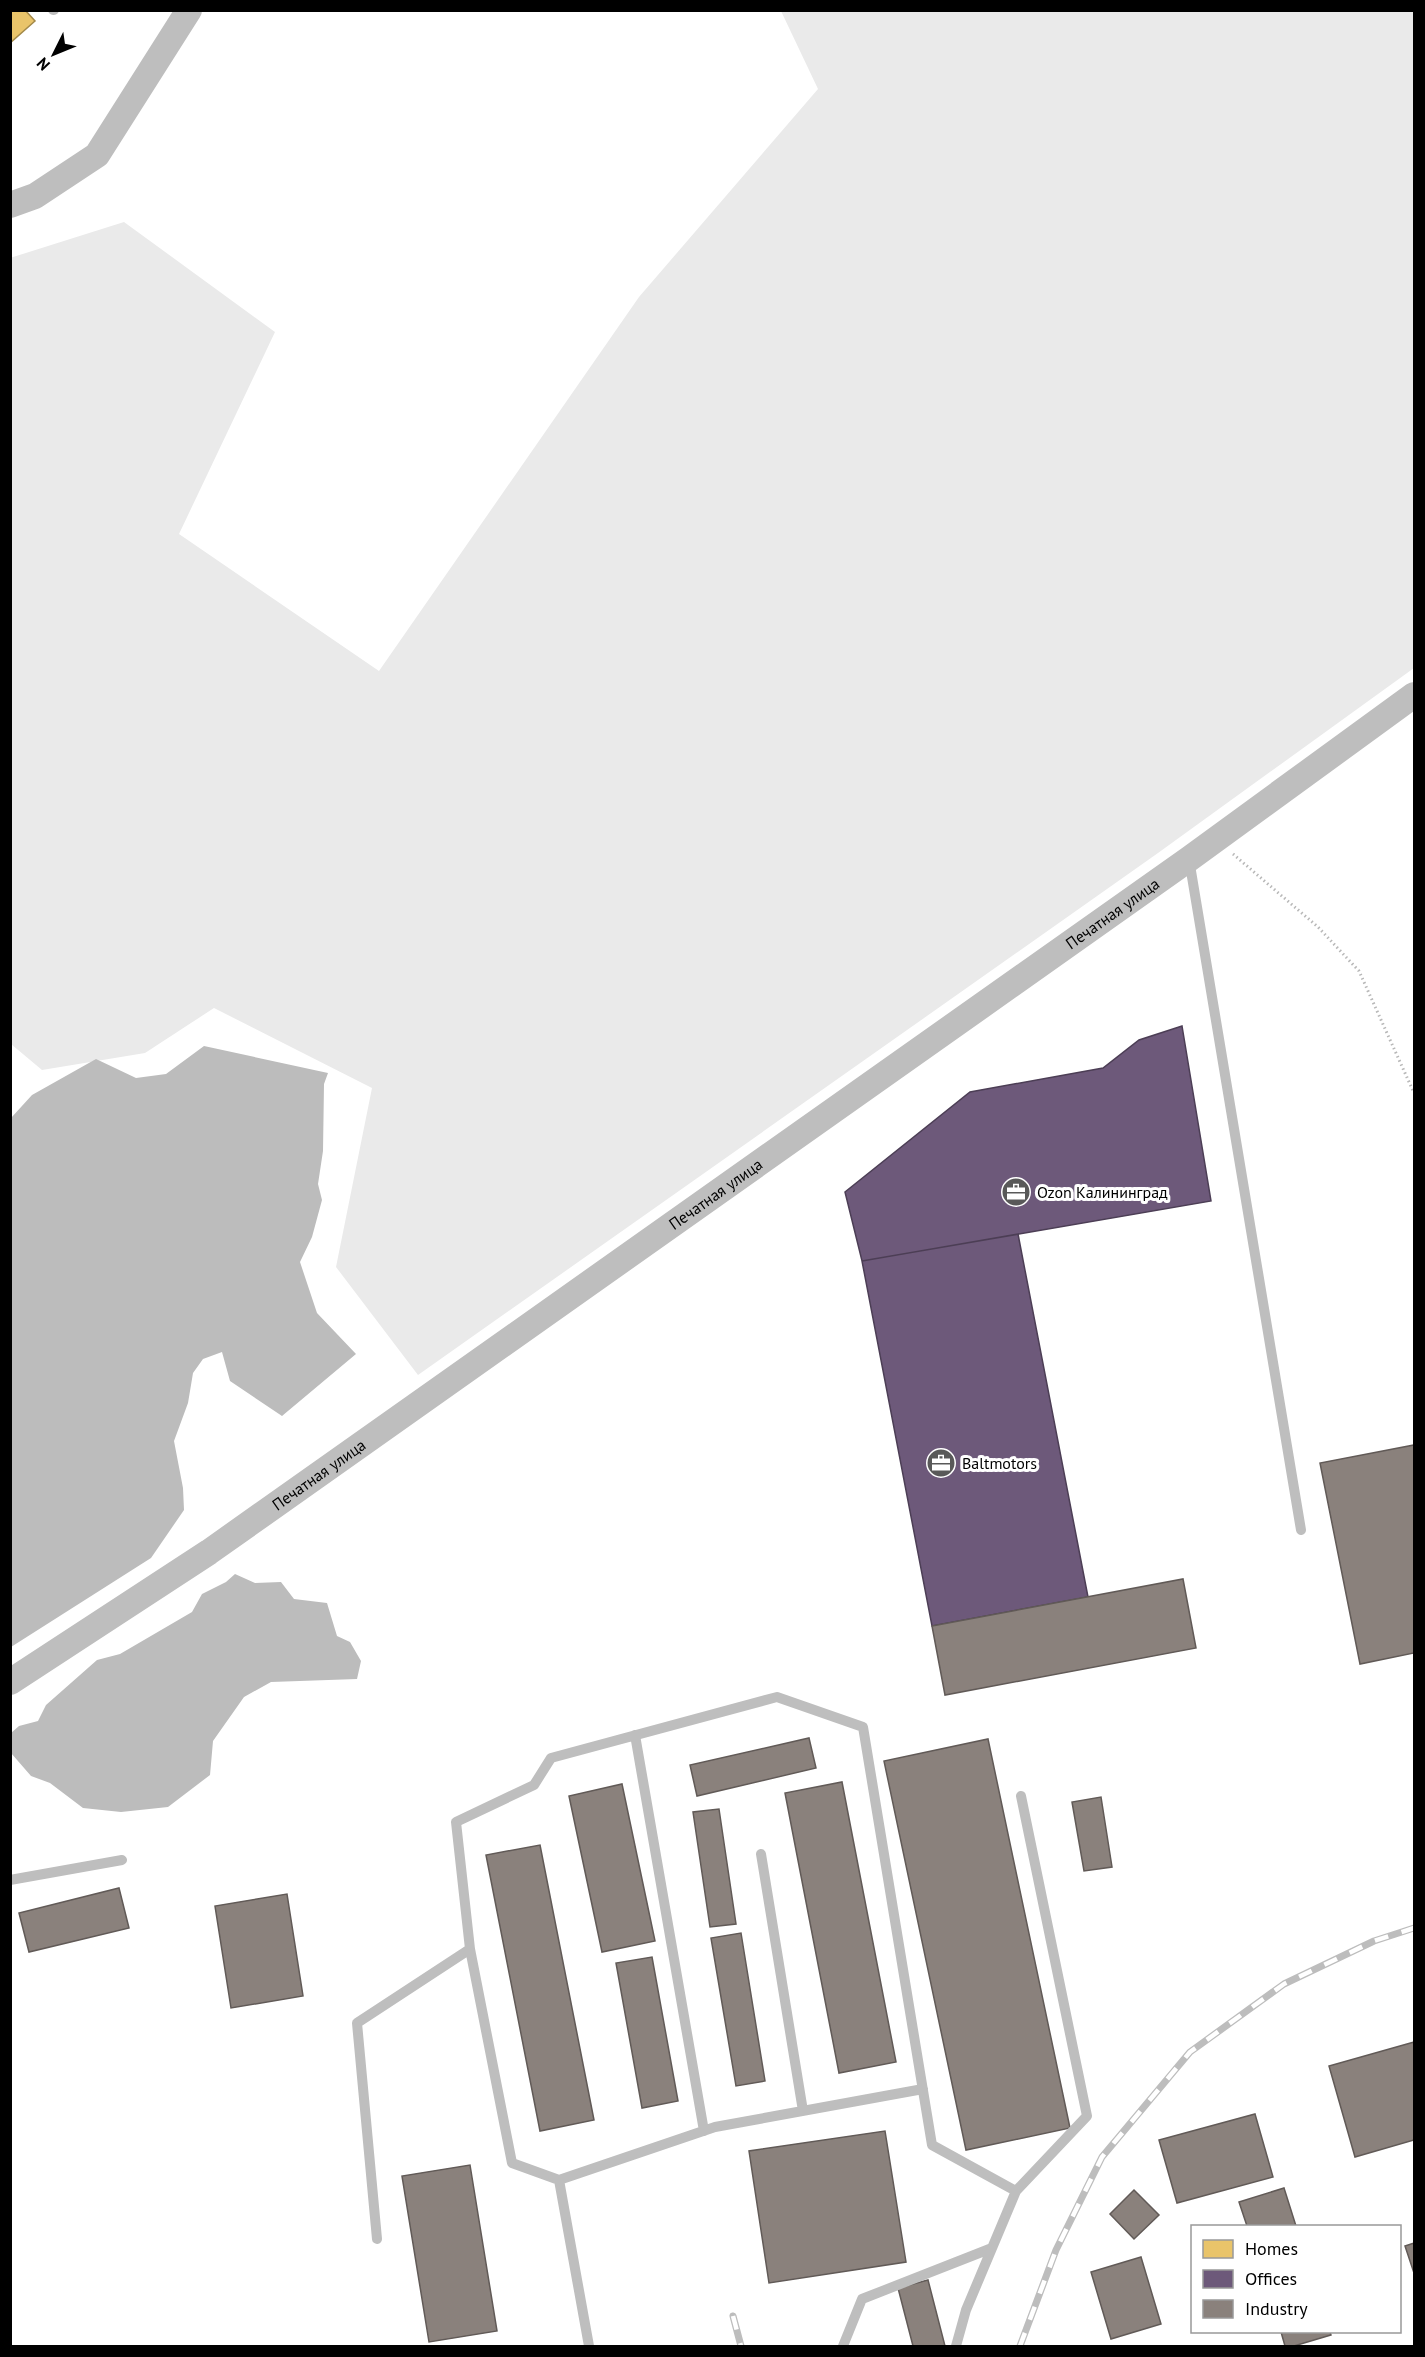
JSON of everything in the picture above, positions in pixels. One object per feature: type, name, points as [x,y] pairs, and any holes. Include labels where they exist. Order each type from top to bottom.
[{"type":"street","points":[[10,205],[34,196],[97,155],[189,10]]},
{"type":"street","name":"Печатная улица","points":[[10,1682],[218,1545],[1189,859],[1414,695]]},
{"type":"lane","points":[[1189,859],[1301,1530]]},
{"type":"lane","points":[[923,2089],[704,2131],[559,2180],[512,2163],[470,1949],[456,1822],[534,1785],[551,1758],[777,1697],[862,1727],[923,2089],[932,2145],[1016,2191]]},
{"type":"lane","points":[[635,1735],[704,2131]]},
{"type":"lane","points":[[956,2346],[966,2310],[1016,2191],[1087,2116],[1022,1796]]},
{"type":"lane","points":[[761,1854],[803,2111]]},
{"type":"lane","points":[[10,1880],[122,1860]]},
{"type":"lane","points":[[377,2239],[357,2023],[470,1949]]},
{"type":"lane","points":[[559,2180],[589,2346]]},
{"type":"lane","points":[[843,2346],[862,2299],[992,2248]]},
{"type":"path","points":[[1215,840],[1318,927],[1359,971],[1414,1093]]},
{"type":"shaded area","points":[[781,11],[1414,11],[1414,668],[1158,853],[418,1375],[336,1267],[372,1088],[214,1008],[145,1053],[42,1070],[11,1044],[10,258],[124,222],[275,332],[179,534],[379,671],[639,297],[818,89]]},
{"type":"shaded area","points":[[204,1046],[328,1073],[324,1084],[323,1151],[318,1184],[322,1200],[312,1237],[300,1262],[317,1313],[356,1354],[282,1416],[230,1381],[222,1352],[203,1359],[193,1373],[188,1403],[174,1441],[183,1488],[184,1510],[151,1558],[11,1647],[11,1118],[32,1095],[96,1059],[136,1078],[166,1074]]},
{"type":"shaded area","points":[[235,1574],[255,1583],[281,1582],[294,1599],[327,1603],[337,1636],[350,1642],[361,1661],[357,1679],[271,1682],[244,1697],[213,1741],[210,1775],[168,1807],[121,1812],[83,1808],[50,1783],[31,1776],[11,1753],[11,1733],[19,1726],[38,1721],[46,1705],[97,1660],[120,1654],[192,1612],[202,1594],[226,1582]]},
{"type":"building: Homes","points":[[10,10],[25,10],[35,21],[10,43]]},
{"type":"building: Offices","points":[[1182,1026],[1211,1201],[862,1261],[845,1192],[970,1092],[1103,1068],[1139,1040]]},
{"type":"building: Offices","points":[[1018,1234],[1088,1597],[932,1626],[862,1261]]},
{"type":"building: Industry","points":[[1414,1445],[1414,1653],[1360,1664],[1320,1463]]},
{"type":"building: Industry","points":[[1183,1579],[1196,1648],[945,1695],[932,1626]]},
{"type":"building: Industry","points":[[809,1738],[816,1768],[697,1796],[690,1765]]},
{"type":"building: Industry","points":[[988,1739],[1070,2128],[966,2150],[884,1761]]},
{"type":"building: Industry","points":[[842,1782],[896,2062],[839,2073],[785,1793]]},
{"type":"building: Industry","points":[[622,1784],[655,1941],[602,1952],[569,1796]]},
{"type":"building: Industry","points":[[1101,1797],[1112,1867],[1084,1871],[1072,1802]]},
{"type":"building: Industry","points":[[719,1809],[736,1924],[710,1927],[693,1812]]},
{"type":"building: Industry","points":[[540,1845],[594,2120],[540,2131],[486,1855]]},
{"type":"building: Industry","points":[[119,1888],[129,1928],[29,1952],[19,1913]]},
{"type":"building: Industry","points":[[287,1894],[303,1996],[231,2008],[215,1906]]},
{"type":"building: Industry","points":[[741,1933],[765,2081],[736,2086],[711,1938]]},
{"type":"building: Industry","points":[[652,1957],[678,2101],[642,2108],[616,1963]]},
{"type":"building: Industry","points":[[1414,2042],[1414,2140],[1355,2157],[1329,2066]]},
{"type":"building: Industry","points":[[1255,2114],[1273,2177],[1177,2203],[1159,2140]]},
{"type":"building: Industry","points":[[885,2131],[906,2262],[769,2283],[749,2151]]},
{"type":"building: Industry","points":[[470,2165],[497,2331],[429,2342],[402,2176]]},
{"type":"building: Industry","points":[[1284,2188],[1296,2225],[1247,2225],[1239,2202]]},
{"type":"building: Industry","points":[[1134,2190],[1159,2215],[1134,2239],[1110,2214]]},
{"type":"building: Industry","points":[[1414,2243],[1414,2273],[1405,2246]]},
{"type":"building: Industry","points":[[1141,2257],[1161,2324],[1111,2339],[1091,2272]]},
{"type":"building: Industry","points":[[928,2280],[945,2346],[913,2346],[898,2288]]},
{"type":"building: Industry","points":[[1281,2333],[1330,2333],[1331,2335],[1294,2346],[1285,2346]]},
{"type":"railway","points":[[1020,2346],[1056,2250],[1102,2157],[1190,2052],[1284,1984],[1374,1941],[1414,1928]]},
{"type":"railway","points":[[733,2316],[741,2346]]},
{"type":"place","name":"Ozon Калининград","points":[[1016,1192]]},
{"type":"place","name":"Baltmotors","points":[[941,1463]]}]
